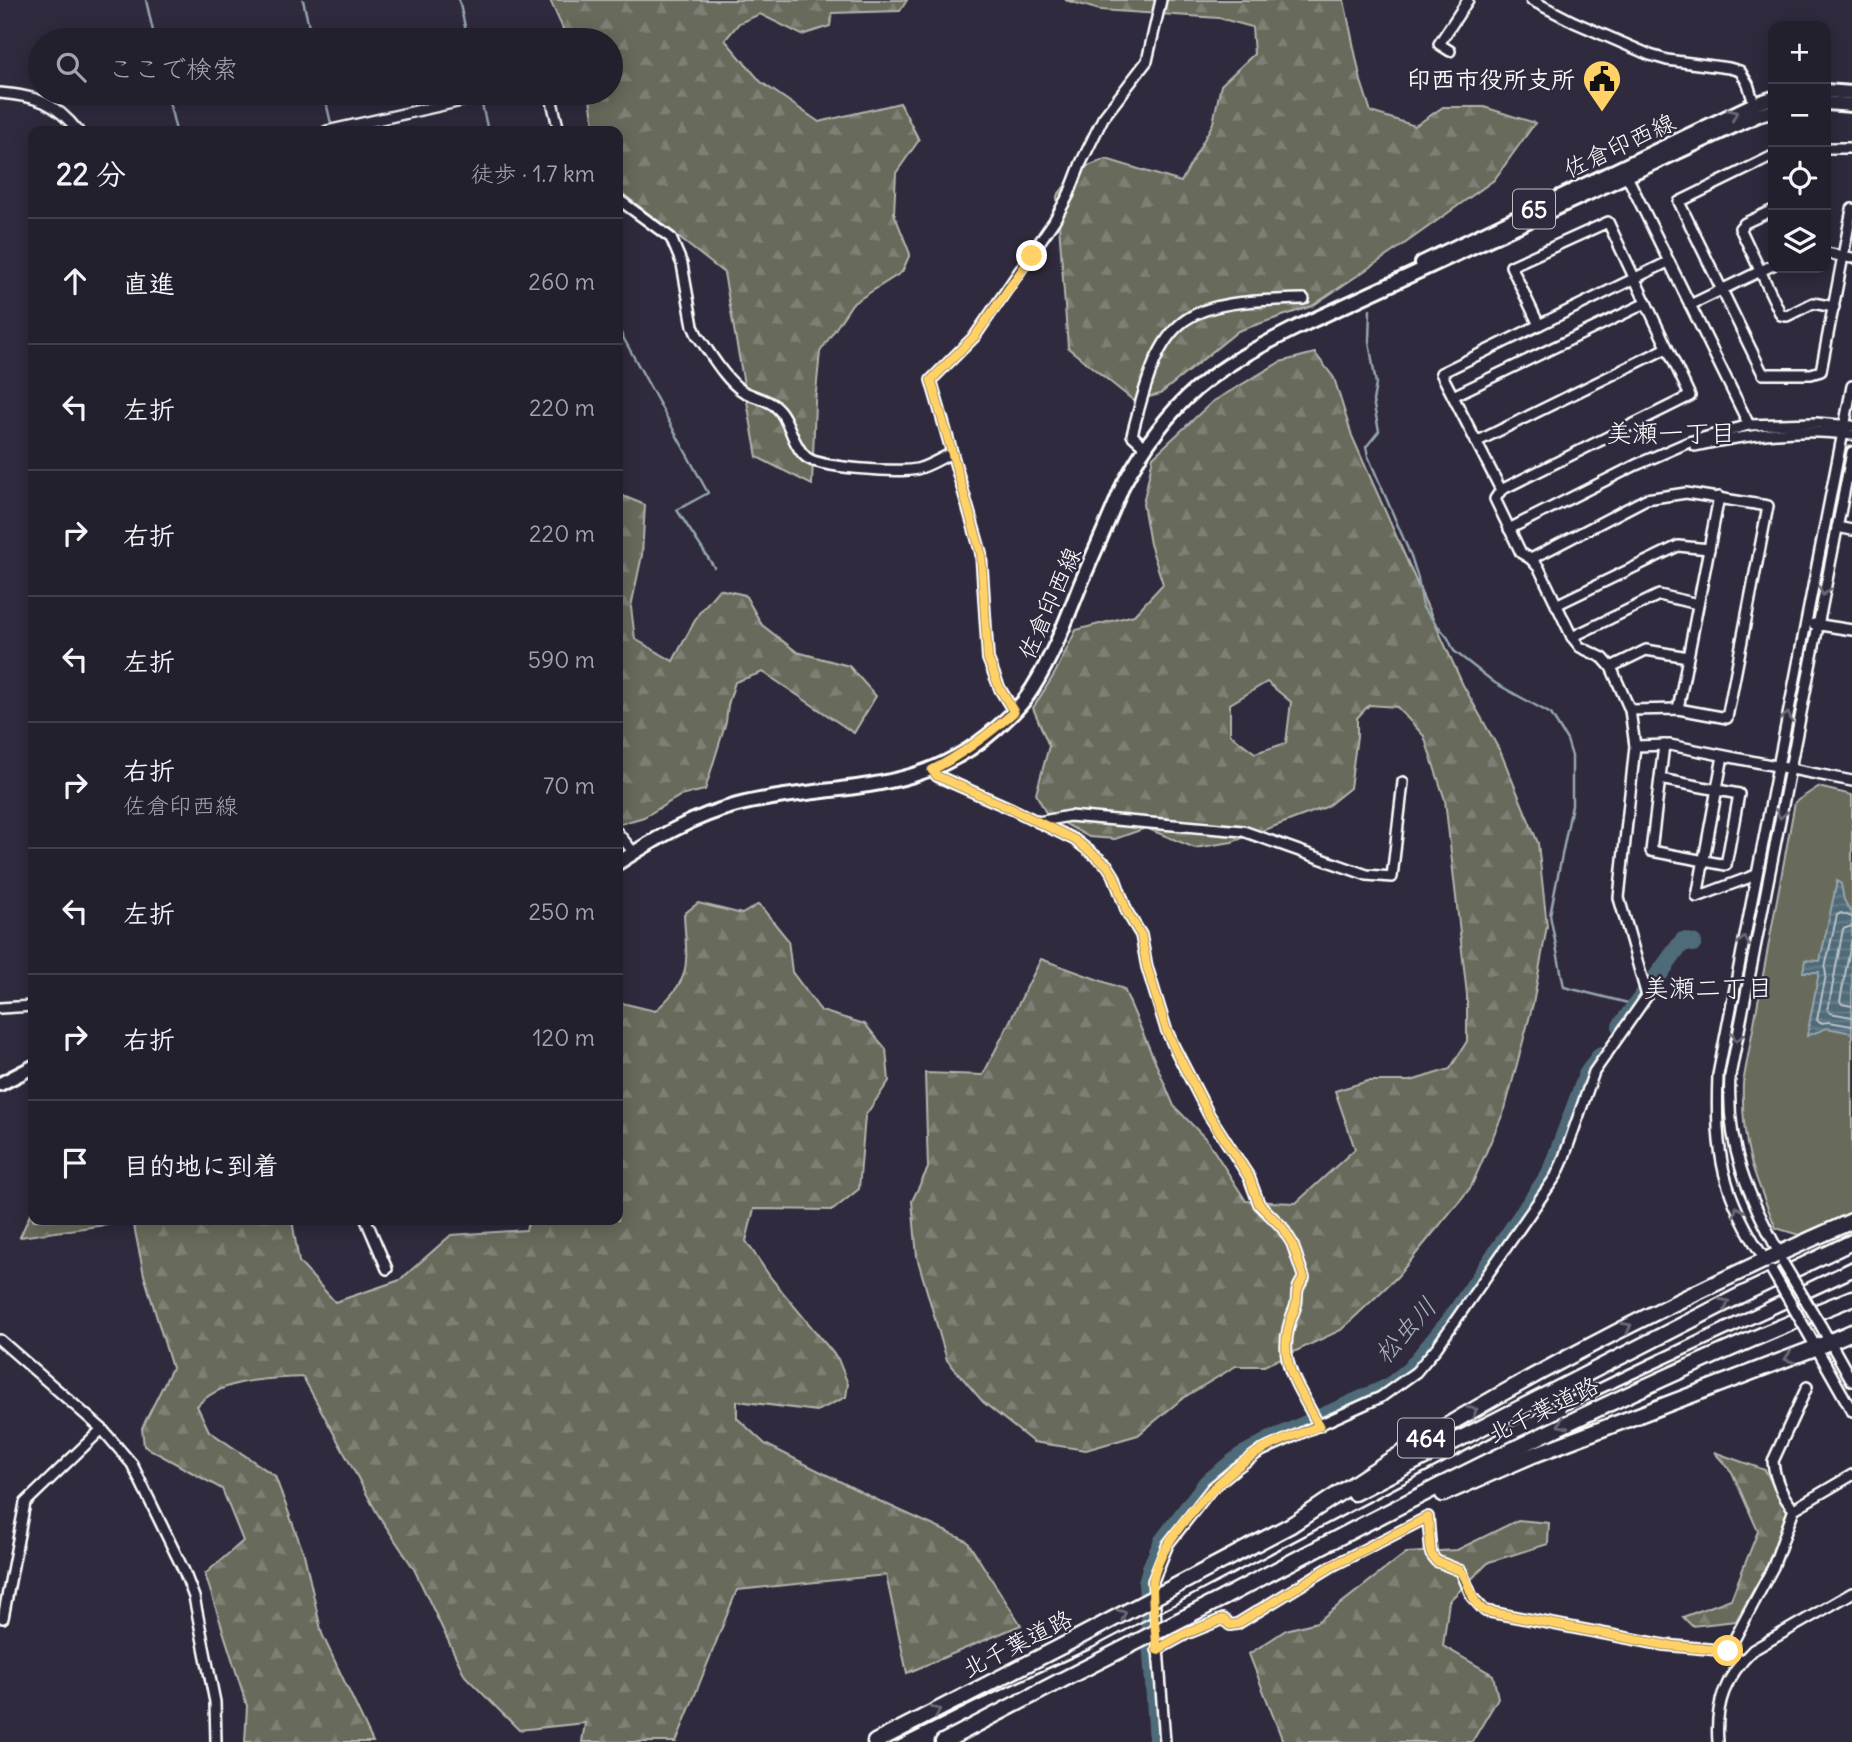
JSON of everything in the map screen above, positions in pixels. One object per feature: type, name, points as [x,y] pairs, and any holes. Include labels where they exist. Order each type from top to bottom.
[{"type":"highway","name":"北千葉道路","points":[[1291,1525],[1390,1460],[1567,1359],[1638,1321],[1768,1266],[1852,1221]]},
{"type":"highway","name":"北千葉道路","points":[[875,1742],[1576,1378],[1852,1242]]},
{"type":"highway","name":"北千葉道路","points":[[943,1742],[1517,1446],[1756,1336],[1852,1298]]},
{"type":"highway","name":"北千葉道路","points":[[1261,1578],[1296,1566],[1405,1510],[1531,1456],[1852,1332]]},
{"type":"main road","points":[[1831,91],[1852,93]]},
{"type":"main road","name":"佐倉印西線","points":[[623,860],[672,830],[738,805],[865,787],[932,770],[956,758],[985,738],[1014,712],[1031,690],[1047,662],[1123,485],[1145,447],[1184,398],[1208,378],[1243,354],[1298,327],[1316,315],[1448,250],[1625,171],[1768,101]]},
{"type":"main road","points":[[1831,103],[1852,105]]},
{"type":"main road","name":"佐倉印西線","points":[[1756,109],[1768,110]]},
{"type":"main road","points":[[0,1084],[28,1070]]},
{"type":"street","points":[[1014,712],[1000,689],[988,659],[981,553],[931,380],[975,336],[1054,221],[1103,118],[1147,61],[1161,0]]},
{"type":"street","points":[[1450,51],[1439,44],[1468,0]]},
{"type":"street","points":[[1531,0],[1650,55],[1740,71],[1748,84],[1756,109]]},
{"type":"street","points":[[0,93],[28,98]]},
{"type":"street","points":[[49,105],[58,108],[74,126]]},
{"type":"street","points":[[349,126],[443,105]]},
{"type":"street","points":[[553,105],[558,126]]},
{"type":"street","points":[[1831,148],[1852,148]]},
{"type":"street","points":[[1768,158],[1679,202],[1763,374],[1811,374],[1821,371],[1848,257],[1852,209]]},
{"type":"street","points":[[1625,171],[1749,425]]},
{"type":"street","points":[[623,202],[671,238],[682,264],[697,335],[741,390],[763,399],[780,411],[802,453],[808,459],[834,466],[917,469],[952,453]]},
{"type":"street","points":[[1768,212],[1745,223],[1741,228],[1781,315],[1787,316],[1813,303],[1834,307]]},
{"type":"street","points":[[1165,1742],[1153,1581],[1168,1544],[1212,1488],[1259,1452],[1381,1397],[1416,1371],[1437,1346],[1556,1176],[1594,1072],[1647,996],[1619,898],[1635,746],[1630,710],[1611,667],[1603,658],[1580,647],[1572,637],[1539,568],[1521,553],[1495,499],[1501,490],[1690,396],[1608,222],[1511,266],[1539,325]]},
{"type":"street","points":[[1501,490],[1441,373],[1668,262]]},
{"type":"street","points":[[1690,304],[1768,267]]},
{"type":"street","points":[[1145,447],[1132,435],[1153,363],[1165,339],[1176,327],[1186,318],[1214,306],[1259,300],[1304,299]]},
{"type":"street","points":[[1453,396],[1646,303]]},
{"type":"street","points":[[1476,442],[1667,348]]},
{"type":"street","points":[[1852,386],[1848,430],[1805,623],[1718,1075],[1717,1126],[1725,1181],[1740,1217],[1852,1411]]},
{"type":"street","points":[[1509,529],[1636,465],[1689,442],[1749,425],[1816,423],[1848,430]]},
{"type":"street","points":[[1672,451],[1740,436],[1848,430]]},
{"type":"street","points":[[1852,452],[1731,1065],[1728,1101],[1730,1126],[1753,1205],[1852,1381]]},
{"type":"street","points":[[1531,559],[1646,499],[1686,493],[1768,506],[1727,718],[1678,709],[1630,710]]},
{"type":"street","points":[[1678,709],[1719,497]]},
{"type":"street","points":[[1837,527],[1852,530]]},
{"type":"street","points":[[1556,605],[1678,546],[1709,549]]},
{"type":"street","points":[[1572,637],[1659,595],[1698,604]]},
{"type":"street","points":[[1805,623],[1852,630]]},
{"type":"street","points":[[1611,667],[1646,650],[1688,657]]},
{"type":"street","points":[[1635,746],[1664,745],[1852,781]]},
{"type":"street","points":[[1660,779],[1740,794],[1726,865],[1651,850],[1664,745]]},
{"type":"street","points":[[1723,755],[1698,897],[1756,875]]},
{"type":"street","points":[[932,770],[937,776],[1075,840],[1107,865],[1114,876],[1127,912],[1141,935],[1147,967],[1175,1049],[1209,1115],[1249,1177],[1259,1204],[1282,1227],[1292,1243],[1304,1278],[1295,1294],[1297,1306],[1290,1316],[1284,1352],[1289,1368],[1319,1426]]},
{"type":"street","points":[[1038,822],[1069,816],[1243,831],[1367,875],[1392,877],[1403,782]]},
{"type":"street","points":[[623,839],[634,853]]},
{"type":"street","points":[[0,1008],[28,1006]]},
{"type":"street","points":[[368,1225],[387,1269]]},
{"type":"street","points":[[0,1340],[102,1429],[132,1464],[194,1597],[215,1702],[216,1742]]},
{"type":"street","points":[[1794,1509],[1780,1486],[1773,1461],[1807,1387]]},
{"type":"street","points":[[3,1618],[25,1503],[102,1429]]},
{"type":"street","points":[[1728,1651],[1773,1567],[1794,1509],[1852,1475]]},
{"type":"street","points":[[1157,1650],[1185,1634],[1223,1619],[1230,1625],[1237,1624],[1332,1566],[1428,1517],[1431,1554],[1436,1561],[1461,1571],[1472,1597],[1485,1611],[1664,1645],[1728,1651],[1741,1661]]},
{"type":"street","points":[[1718,1742],[1719,1702],[1724,1687],[1741,1661],[1753,1650],[1852,1593]]},
{"type":"green space","points":[[550,0],[907,0],[900,11],[832,13],[830,26],[802,35],[760,14],[739,23],[725,40],[761,82],[819,122],[900,103],[919,140],[896,173],[894,213],[910,254],[902,272],[852,304],[820,352],[812,485],[757,457],[724,273],[623,194],[623,126],[594,126],[591,105],[623,105],[623,28],[563,28]]},
{"type":"green space","points":[[1065,0],[1344,0],[1361,81],[1371,112],[1415,126],[1443,107],[1484,107],[1535,123],[1494,180],[1400,247],[1312,306],[1238,331],[1160,394],[1134,401],[1068,348],[1057,196],[1077,170],[1106,159],[1181,182],[1213,123],[1221,85],[1254,54],[1252,27],[1219,18],[1100,10]]},
{"type":"green space","points":[[1315,353],[1334,378],[1352,436],[1463,685],[1501,753],[1538,843],[1547,926],[1533,1004],[1505,1109],[1471,1187],[1397,1277],[1341,1330],[1264,1366],[1236,1366],[1183,1398],[1138,1435],[1086,1450],[1033,1442],[983,1402],[947,1360],[917,1257],[912,1201],[928,1168],[925,1073],[983,1075],[1041,959],[1124,989],[1174,1106],[1207,1140],[1246,1201],[1296,1203],[1355,1149],[1335,1091],[1368,1081],[1411,1081],[1450,1069],[1467,1041],[1467,995],[1445,800],[1424,736],[1397,707],[1369,705],[1357,718],[1350,788],[1326,807],[1232,842],[1195,848],[1146,828],[1115,839],[1089,837],[1046,813],[1036,794],[1049,746],[1033,708],[1055,673],[1076,630],[1134,615],[1163,584],[1150,544],[1143,504],[1153,457],[1212,402],[1280,362]],"holes":[[[1267,682],[1291,702],[1286,743],[1255,753],[1230,734],[1230,704]]]},
{"type":"green space","points":[[623,496],[645,505],[642,555],[631,607],[635,639],[673,661],[699,613],[719,589],[745,595],[762,625],[797,652],[849,666],[876,696],[854,733],[763,672],[735,682],[705,790],[680,796],[644,817],[623,823]]},
{"type":"green space","points":[[1818,787],[1852,795],[1852,1212],[1799,1235],[1776,1228],[1761,1191],[1746,1142],[1743,1083],[1795,802]]},
{"type":"green space","points":[[698,903],[742,914],[759,904],[788,940],[792,972],[821,1011],[865,1024],[886,1049],[889,1081],[865,1116],[859,1189],[833,1210],[754,1209],[746,1241],[771,1278],[838,1359],[848,1384],[846,1397],[817,1411],[737,1401],[737,1418],[765,1444],[967,1541],[1021,1625],[907,1673],[886,1575],[737,1590],[676,1742],[582,1742],[585,1723],[519,1730],[465,1676],[414,1569],[377,1513],[303,1377],[246,1382],[219,1390],[197,1406],[209,1431],[275,1476],[304,1554],[322,1634],[373,1742],[245,1742],[247,1706],[205,1574],[243,1541],[222,1489],[144,1446],[142,1428],[172,1368],[144,1275],[134,1225],[293,1225],[299,1262],[335,1302],[400,1280],[451,1235],[526,1230],[528,1225],[623,1225],[623,1003],[655,1011],[677,988],[685,968],[684,914]]},
{"type":"green space","points":[[28,1219],[28,1225],[105,1225],[20,1237]]},
{"type":"green space","points":[[1714,1452],[1765,1470],[1788,1512],[1767,1566],[1736,1621],[1692,1626],[1683,1617],[1731,1599],[1758,1531],[1732,1472]]},
{"type":"green space","points":[[1518,1520],[1549,1523],[1548,1544],[1489,1562],[1449,1601],[1443,1646],[1493,1675],[1498,1698],[1472,1742],[1282,1742],[1249,1654],[1286,1630],[1317,1622],[1406,1553],[1457,1550]]},
{"type":"water","points":[[1837,881],[1841,884],[1844,900],[1852,914],[1852,1033],[1827,1028],[1807,1036],[1819,972],[1803,972],[1805,960],[1820,961]]},
{"type":"waterway","points":[[146,0],[152,28]]},
{"type":"waterway","points":[[303,0],[309,28]]},
{"type":"waterway","points":[[459,0],[465,28]]},
{"type":"waterway","points":[[170,105],[175,126]]},
{"type":"waterway","points":[[327,105],[332,126]]},
{"type":"waterway","points":[[482,105],[487,126]]},
{"type":"waterway","points":[[1370,310],[1369,341],[1376,384],[1373,401],[1379,431],[1366,447],[1411,556],[1423,608],[1448,638],[1454,651],[1495,683],[1551,714],[1567,740],[1572,756],[1572,805],[1550,915],[1564,987],[1636,1005]]},
{"type":"waterway","points":[[623,337],[708,493],[677,510],[714,567]]},
{"type":"waterway","name":"松虫川","points":[[1621,1026],[1683,941],[1693,943]]},
{"type":"waterway","name":"松虫川","points":[[1158,1742],[1147,1583],[1163,1541],[1207,1483],[1240,1457],[1271,1440],[1389,1387],[1410,1370],[1451,1320],[1550,1174],[1587,1075],[1601,1055]]},
{"type":"railway","points":[[895,1742],[1092,1648],[1543,1410],[1852,1261]]},
{"type":"railway","points":[[1566,1410],[1852,1278]]},
{"type":"place","name":"印西市役所支所","points":[[1602,113]]},
{"type":"district","name":"美瀬一丁目","points":[[1671,432]]},
{"type":"district","name":"美瀬二丁目","points":[[1708,987]]},
{"type":"route","points":[[1032,256],[975,336],[931,380],[981,553],[988,659],[1000,689],[1014,712],[985,738],[956,758],[932,770],[937,776],[1075,840],[1107,865],[1114,876],[1127,912],[1141,935],[1147,967],[1175,1049],[1209,1115],[1249,1177],[1259,1204],[1282,1227],[1292,1243],[1304,1278],[1295,1294],[1297,1306],[1290,1316],[1284,1352],[1289,1368],[1319,1426],[1259,1452],[1235,1469],[1212,1488],[1168,1544],[1153,1581],[1157,1650],[1185,1634],[1223,1619],[1230,1625],[1237,1624],[1332,1566],[1428,1517],[1431,1554],[1436,1561],[1461,1571],[1472,1597],[1485,1611],[1664,1645],[1728,1651]]}]
